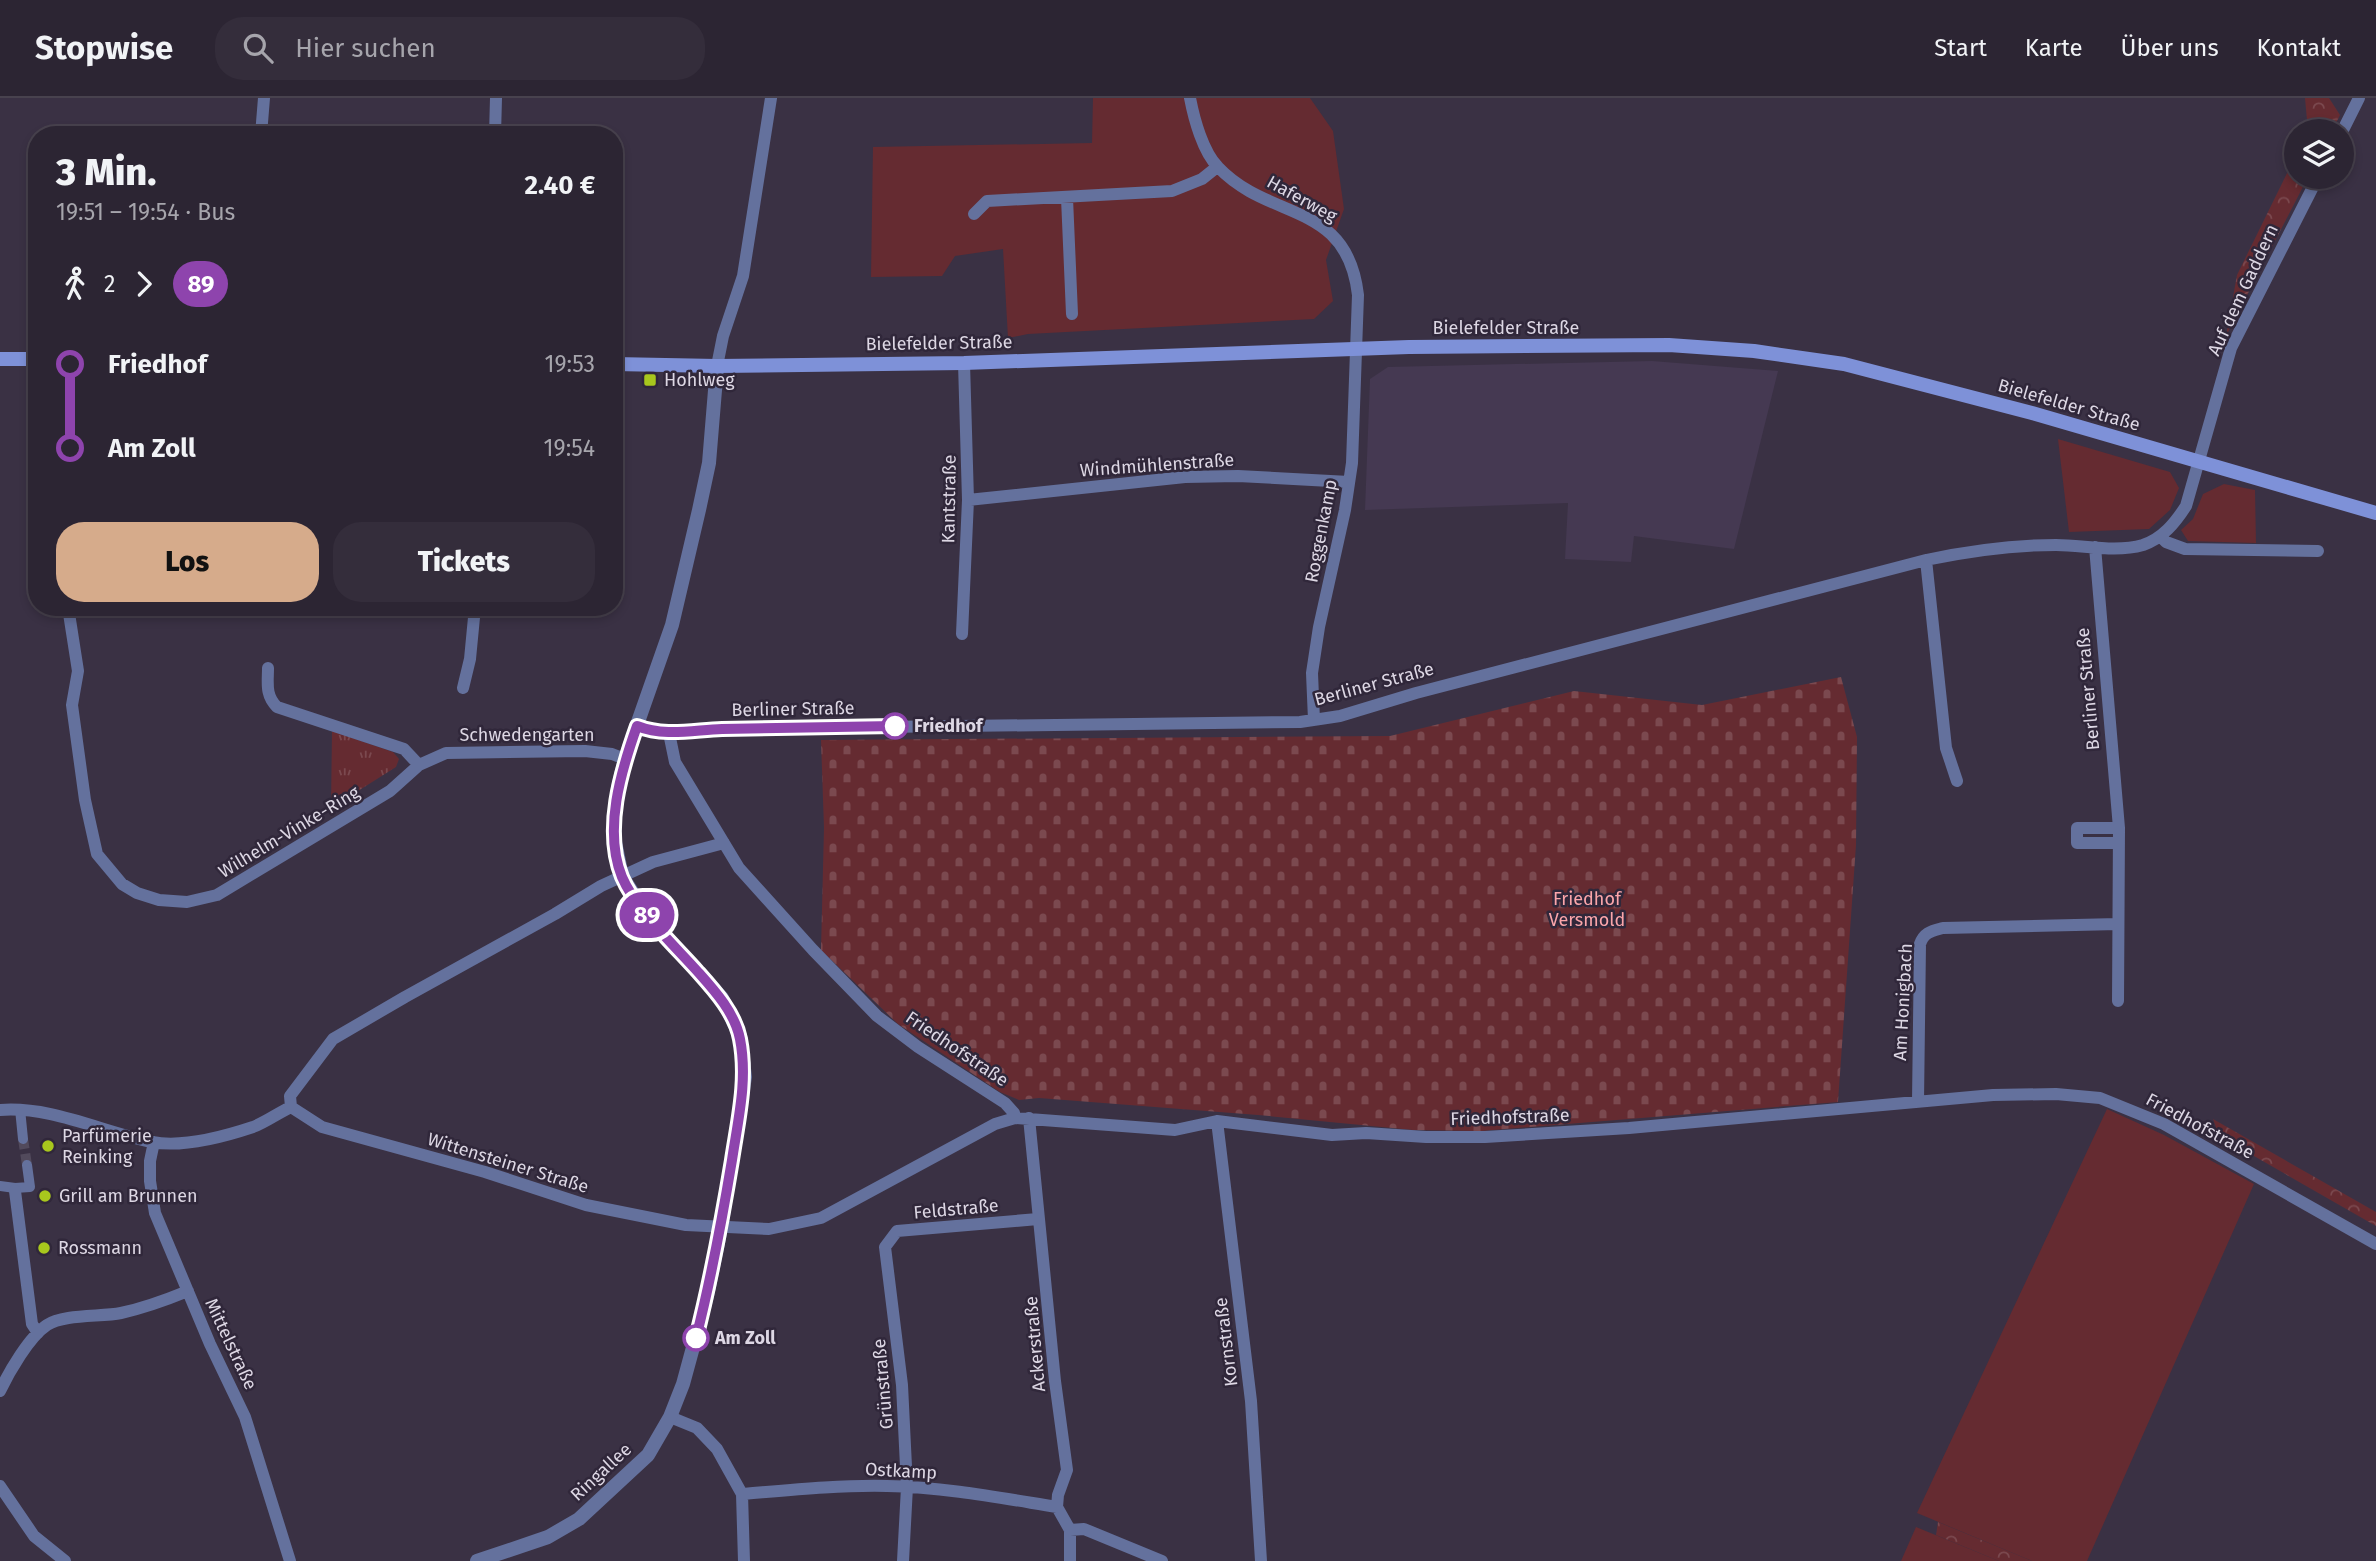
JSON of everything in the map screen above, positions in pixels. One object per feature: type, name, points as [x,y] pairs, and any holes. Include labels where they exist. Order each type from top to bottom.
[{"type":"main road","name":"Bielefelder Straße","points":[[623,364],[717,366],[964,363],[1355,348],[1669,345],[1754,351],[1844,364],[2032,413],[2376,513]]},
{"type":"main road","points":[[0,359],[28,359]]},
{"type":"street","points":[[262,126],[264,98]]},
{"type":"street","points":[[495,126],[496,98]]},
{"type":"street","points":[[771,98],[743,276],[723,337],[717,366],[709,463],[699,510],[671,625],[625,759],[614,817],[615,842],[622,876],[648,917],[722,998],[740,1036],[745,1077],[721,1228],[769,1229],[821,1218],[995,1124],[1015,1118]]},
{"type":"street","name":"Haferweg","points":[[1190,98],[1198,128],[1217,167],[1266,200],[1304,216],[1332,233],[1349,257],[1356,276],[1358,295],[1355,348]]},
{"type":"street","points":[[2348,119],[2359,98]]},
{"type":"street","points":[[974,214],[987,201],[1172,191],[1202,179],[1217,167]]},
{"type":"street","name":"Auf dem Gaddern","points":[[2200,463],[2231,348],[2312,189]]},
{"type":"street","points":[[1067,198],[1072,314]]},
{"type":"street","name":"Roggenkamp","points":[[1314,720],[1311,673],[1352,463],[1355,348]]},
{"type":"street","name":"Kantstraße","points":[[962,635],[968,500],[964,363]]},
{"type":"street","name":"Berliner Straße","points":[[637,726],[657,733],[669,733],[713,729],[1233,724],[1340,716],[1416,693],[1926,560],[2001,548],[2055,545],[2125,548],[2144,544],[2160,536],[2175,522],[2186,506],[2200,463]]},
{"type":"street","name":"Windmühlenstraße","points":[[968,500],[1185,477],[1238,476],[1349,482]]},
{"type":"street","points":[[2160,536],[2166,542],[2185,549],[2318,551]]},
{"type":"street","name":"Berliner Straße","points":[[2095,547],[2119,828],[2118,1001]]},
{"type":"street","points":[[1926,560],[1946,748],[1957,781]]},
{"type":"street","name":"Wilhelm-Vinke-Ring","points":[[69,616],[78,671],[72,705],[85,800],[97,853],[122,884],[136,893],[159,900],[187,902],[217,895],[390,791],[419,765]]},
{"type":"street","points":[[463,688],[470,659],[474,616]]},
{"type":"street","points":[[268,668],[267,691],[270,701],[277,707],[404,749],[419,765]]},
{"type":"street","name":"Friedhofstraße","points":[[669,733],[676,762],[739,868],[877,1016],[1005,1103],[1015,1118],[1175,1130],[1217,1121],[1332,1135],[1366,1133],[1485,1137],[1629,1128],[2037,1094],[2100,1098],[2164,1124],[2376,1244]]},
{"type":"street","name":"Schwedengarten","points":[[419,765],[446,753],[474,752],[584,751],[612,754],[625,759]]},
{"type":"street","points":[[2119,828],[2077,828],[2077,844],[2119,843]]},
{"type":"street","points":[[0,1110],[20,1109],[82,1122],[154,1142],[181,1143],[254,1126],[291,1107],[290,1096],[333,1039],[601,886],[673,856],[724,843]]},
{"type":"street","name":"Am Honigbach","points":[[1918,1102],[1922,937],[1943,928],[2118,924]]},
{"type":"street","name":"Wittensteiner Straße","points":[[291,1107],[322,1127],[485,1172],[586,1205],[686,1225],[721,1228]]},
{"type":"street","points":[[20,1109],[23,1139]]},
{"type":"street","name":"Ackerstraße","points":[[1029,1118],[1055,1381],[1067,1471],[1058,1495],[1057,1507]]},
{"type":"street","name":"Kornstraße","points":[[1217,1121],[1251,1401],[1261,1561]]},
{"type":"street","name":"Mittelstraße","points":[[154,1142],[150,1181],[155,1213],[246,1417],[290,1561]]},
{"type":"street","points":[[0,1186],[15,1190],[30,1187],[27,1166]]},
{"type":"street","points":[[15,1190],[32,1324],[38,1333]]},
{"type":"street","name":"Feldstraße","points":[[885,1247],[897,1231],[1038,1219]]},
{"type":"street","name":"Ringallee","points":[[477,1561],[548,1537],[579,1519],[648,1455],[670,1417],[683,1384],[721,1228]]},
{"type":"street","name":"Grünstraße","points":[[885,1247],[902,1385],[907,1487],[903,1561]]},
{"type":"street","points":[[0,1391],[14,1367],[46,1325],[56,1321],[119,1313],[149,1306],[188,1291]]},
{"type":"street","points":[[670,1417],[697,1428],[717,1449],[742,1494],[744,1561]]},
{"type":"street","points":[[0,1486],[34,1536],[65,1561]]},
{"type":"street","name":"Ostkamp","points":[[742,1494],[834,1486],[907,1487],[1057,1507]]},
{"type":"street","points":[[1057,1507],[1070,1530],[1070,1561]]},
{"type":"street","points":[[1070,1530],[1084,1529],[1162,1561]]},
{"type":"shaded area","points":[[1652,361],[1778,371],[1734,549],[1634,536],[1631,562],[1565,559],[1568,503],[1365,510],[1370,379],[1388,367]]},
{"type":"green space","points":[[1093,98],[1310,98],[1333,131],[1344,209],[1326,260],[1333,301],[1314,319],[1028,334],[1008,338],[1003,249],[955,256],[942,276],[871,277],[873,147],[1092,143]]},
{"type":"green space","points":[[2305,98],[2329,98],[2340,115],[2338,119],[2307,119]]},
{"type":"green space","points":[[2284,179],[2284,189],[2302,189],[2226,336],[2237,275]]},
{"type":"green space","points":[[2058,439],[2170,472],[2179,488],[2170,510],[2149,529],[2069,532]]},
{"type":"green space","points":[[2224,484],[2255,490],[2256,543],[2188,541],[2181,530],[2193,519],[2203,494]]},
{"type":"green space","name":"Friedhof Versmold","points":[[1841,677],[1857,737],[1856,845],[1838,1102],[1481,1131],[1413,1130],[1039,1098],[1019,1100],[1000,1092],[898,1024],[821,950],[824,828],[821,740],[1390,736],[1574,691],[1702,705]]},
{"type":"green space","points":[[332,731],[393,752],[399,759],[396,767],[331,808]]},
{"type":"green space","points":[[2107,1109],[2164,1135],[2254,1184],[2087,1561],[2032,1561],[1917,1513]]},
{"type":"green space","points":[[2213,1119],[2376,1212],[2376,1226],[2219,1136]]},
{"type":"green space","points":[[1938,1522],[2032,1561],[1999,1561],[1936,1535]]},
{"type":"green space","points":[[1916,1527],[1999,1561],[1901,1561]]},
{"type":"tunnel","points":[[23,1139],[27,1165]]},
{"type":"bus line","name":"89","points":[[696,1338],[721,1228],[745,1077],[740,1036],[722,998],[648,917],[622,876],[615,842],[614,817],[625,759],[637,726],[657,733],[669,733],[713,729],[895,726]]},
{"type":"place","name":"Hohlweg","points":[[650,380]]},
{"type":"place","name":"Friedhof","points":[[895,726]]},
{"type":"place","name":"Parfümerie Reinking","points":[[48,1146]]},
{"type":"place","name":"Grill am Brunnen","points":[[45,1196]]},
{"type":"place","name":"Rossmann","points":[[44,1248]]},
{"type":"place","name":"Am Zoll","points":[[696,1338]]}]
